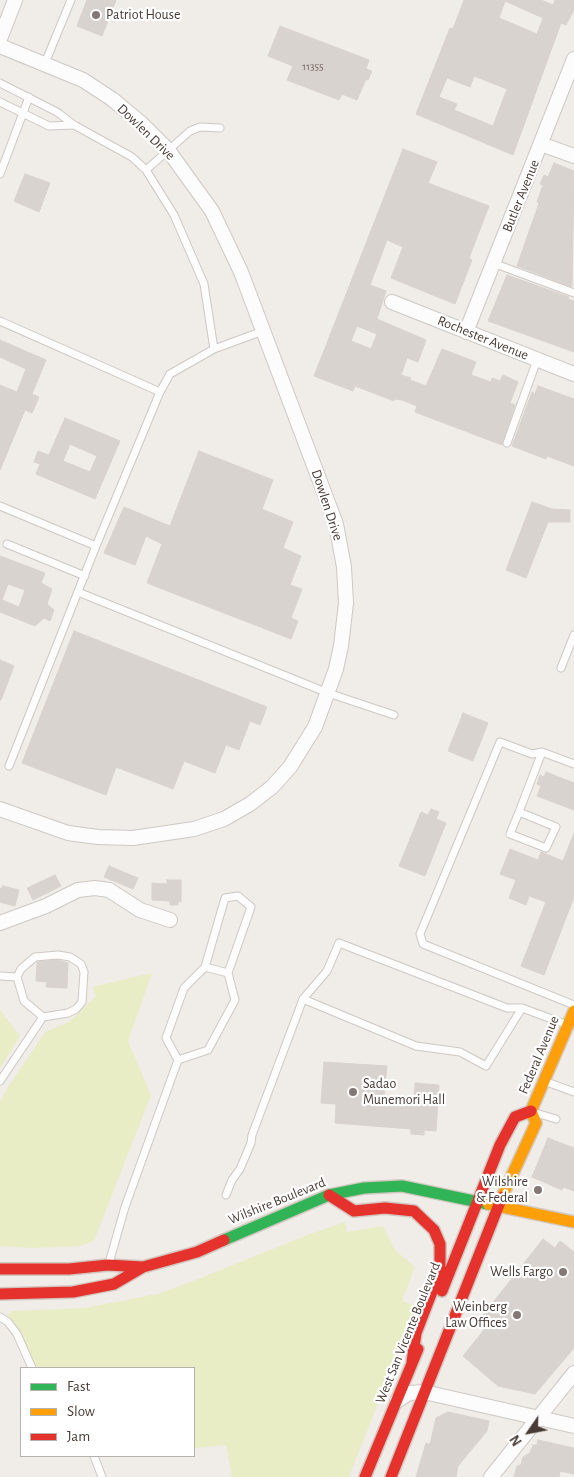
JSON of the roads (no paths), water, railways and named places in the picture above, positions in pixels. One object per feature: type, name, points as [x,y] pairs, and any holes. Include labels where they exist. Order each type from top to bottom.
[{"type":"main road","name":"Federal Avenue","points":[[498,1206],[536,1124],[531,1111],[574,1011]]},
{"type":"main road","name":"Federal Avenue","points":[[478,1201],[500,1146],[515,1117],[531,1111]]},
{"type":"main road","name":"Wilshire Boulevard","points":[[0,1294],[73,1292],[114,1284],[143,1267],[197,1252],[329,1195],[364,1188],[402,1186],[574,1222]]},
{"type":"main road","points":[[329,1195],[354,1211],[394,1208],[414,1212],[428,1222],[434,1230],[440,1244],[440,1271],[416,1333],[412,1362]]},
{"type":"main road","name":"West San Vicente Boulevard","points":[[366,1477],[478,1201]]},
{"type":"main road","points":[[391,1477],[498,1206]]},
{"type":"main road","name":"Wilshire Boulevard","points":[[0,1269],[69,1269],[108,1265],[143,1267]]},
{"type":"street","points":[[0,39],[15,0]]},
{"type":"street","name":"Dowlen Drive","points":[[0,46],[83,80],[112,99],[142,124],[168,150],[212,211],[241,272],[336,524],[344,567],[346,603],[342,646],[328,693],[315,727],[290,767],[272,787],[250,804],[224,818],[170,834],[133,838],[98,837],[44,826],[0,809]]},
{"type":"street","name":"Butler Avenue","points":[[466,332],[574,59]]},
{"type":"street","points":[[541,144],[574,156]]},
{"type":"street","name":"Rochester Avenue","points":[[392,302],[574,374]]},
{"type":"street","points":[[0,923],[46,906],[78,890],[95,888],[109,890],[140,910],[170,920]]},
{"type":"street","points":[[491,1477],[574,1373]]},
{"type":"street","points":[[397,1401],[409,1393],[424,1392],[574,1426]]},
{"type":"lane","points":[[45,63],[71,0]]},
{"type":"lane","points":[[0,83],[30,97],[74,125],[132,157],[146,170],[174,215],[204,284],[214,349]]},
{"type":"lane","points":[[0,174],[30,97]]},
{"type":"lane","points":[[0,102],[23,115],[49,126],[74,125]]},
{"type":"lane","points":[[146,170],[190,132],[200,128],[220,128]]},
{"type":"lane","points":[[493,263],[574,293]]},
{"type":"lane","points":[[0,321],[160,392]]},
{"type":"lane","points":[[9,766],[96,546],[160,392],[170,374],[214,349],[263,331]]},
{"type":"lane","points":[[507,443],[537,360]]},
{"type":"lane","points":[[0,506],[96,546]]},
{"type":"lane","points":[[7,544],[84,576]]},
{"type":"lane","points":[[78,592],[328,693],[394,715]]},
{"type":"lane","points":[[561,668],[574,635]]},
{"type":"lane","points":[[574,764],[542,752],[532,754],[500,742],[420,934],[423,944],[574,1005]]},
{"type":"lane","points":[[519,812],[556,826],[546,848],[510,834],[542,752]]},
{"type":"lane","points":[[108,1265],[125,1207],[178,1060],[166,1038],[184,988],[205,967],[225,898],[238,896],[251,907],[228,973],[235,1000],[208,1050],[178,1060]]},
{"type":"lane","points":[[226,1195],[251,1143],[252,1135],[303,999],[327,971],[339,943],[507,1008],[522,1008],[568,1026]]},
{"type":"lane","points":[[0,1081],[43,1018],[68,1013],[76,1009],[82,1002],[84,972],[80,964],[70,957],[42,955],[28,963],[17,977]]},
{"type":"lane","points":[[205,967],[228,973]]},
{"type":"lane","points":[[0,976],[17,977]]},
{"type":"lane","points":[[17,977],[24,1001],[43,1018]]},
{"type":"lane","points":[[303,999],[416,1046],[460,1052],[486,1066],[522,1008]]},
{"type":"lane","points":[[544,1080],[574,1092]]},
{"type":"lane","points":[[531,1111],[556,1119]]},
{"type":"lane","points":[[0,1317],[8,1322],[17,1334],[32,1367]]},
{"type":"lane","points":[[94,1457],[102,1477]]},
{"type":"place","name":"Patriot House","points":[[96,15]]},
{"type":"place","name":"Sadao Munemori Hall","points":[[353,1092]]},
{"type":"place","name":"Wilshire & Federal","points":[[538,1190]]},
{"type":"place","name":"Wells Fargo","points":[[563,1272]]},
{"type":"place","name":"Weinberg Law Offices","points":[[517,1315]]}]
